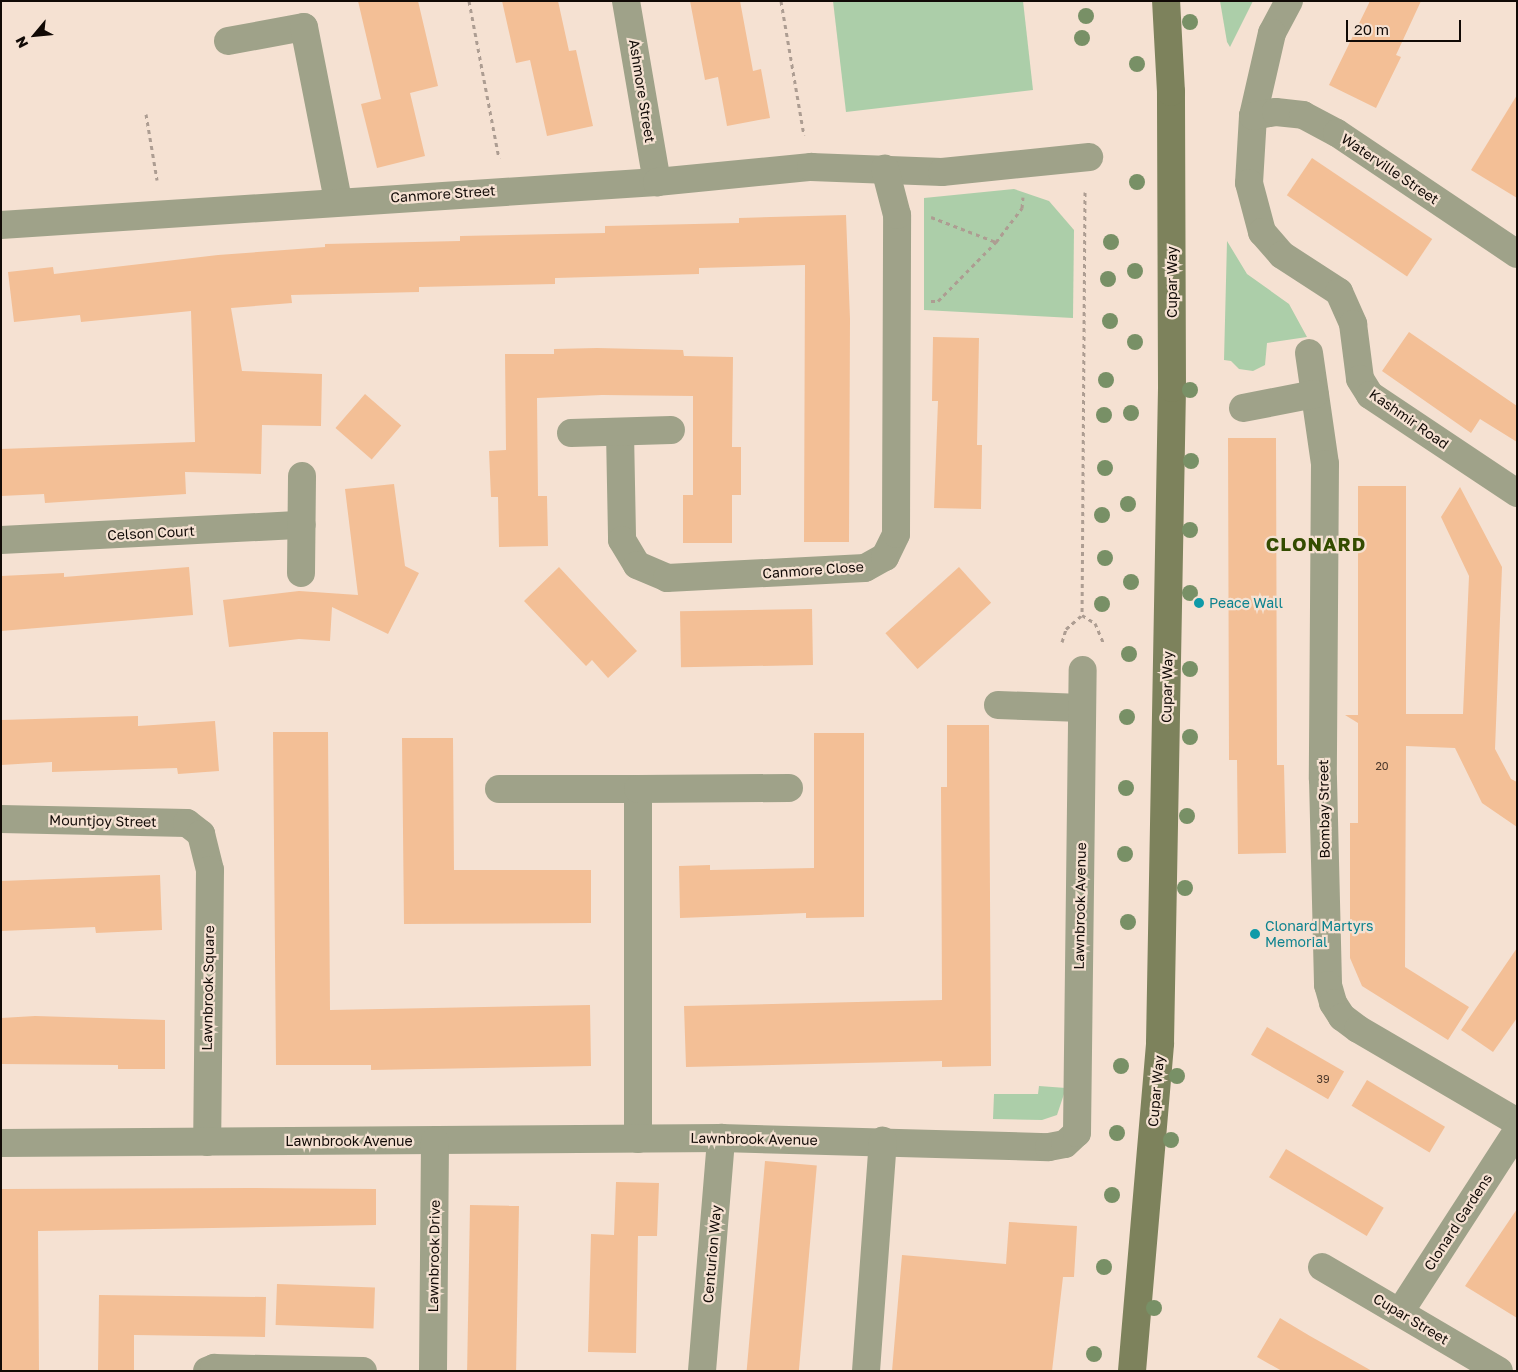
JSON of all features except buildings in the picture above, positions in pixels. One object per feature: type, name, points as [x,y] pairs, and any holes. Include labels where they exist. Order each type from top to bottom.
[{"type":"street","name":"Ashmore Street","points":[[626,1],[656,182]]},
{"type":"street","name":"Cupar Way","points":[[1132,1371],[1160,1043],[1172,388],[1171,100],[1166,1]]},
{"type":"street","name":"Kashmir Road","points":[[1289,1],[1272,32],[1254,116],[1250,183],[1262,232],[1282,255],[1339,292],[1353,324],[1360,379],[1370,395],[1517,493]]},
{"type":"street","points":[[228,41],[304,27],[338,201]]},
{"type":"street","name":"Waterville Street","points":[[1254,116],[1276,112],[1303,116],[1337,133],[1517,254]]},
{"type":"street","name":"Canmore Street","points":[[1,225],[338,201],[656,182],[811,167],[942,172],[1089,157]]},
{"type":"street","name":"Canmore Close","points":[[620,432],[622,540],[637,565],[667,578],[865,568],[885,557],[896,534],[897,215],[885,169]]},
{"type":"street","name":"Bombay Street","points":[[1309,353],[1325,464],[1323,778],[1328,985],[1342,1017],[1358,1029],[1517,1122]]},
{"type":"street","points":[[1243,408],[1315,394]]},
{"type":"street","points":[[571,433],[671,430]]},
{"type":"street","points":[[301,573],[302,476]]},
{"type":"street","name":"Celson Court","points":[[1,540],[302,526]]},
{"type":"street","name":"Lawnbrook Avenue","points":[[1,1143],[721,1138],[1049,1147],[1065,1144],[1077,1133],[1082,670]]},
{"type":"street","points":[[998,705],[1082,708]]},
{"type":"street","points":[[500,789],[789,788]]},
{"type":"street","points":[[638,789],[638,1139]]},
{"type":"street","name":"Mountjoy Street","points":[[1,819],[187,823],[201,834]]},
{"type":"street","name":"Lawnbrook Square","points":[[201,834],[210,870],[207,1142]]},
{"type":"street","name":"Clonard Gardens","points":[[1400,1312],[1517,1131]]},
{"type":"street","name":"Centurion Way","points":[[702,1371],[721,1138]]},
{"type":"street","name":"Lawnbrook Drive","points":[[433,1371],[435,1141]]},
{"type":"street","points":[[866,1371],[883,1141]]},
{"type":"street","name":"Cupar Street","points":[[1322,1266],[1499,1371]]},
{"type":"street","points":[[207,1371],[214,1368],[363,1371]]},
{"type":"path","points":[[469,1],[506,190]]},
{"type":"path","points":[[781,1],[811,167]]},
{"type":"path","points":[[146,114],[163,214]]},
{"type":"path","points":[[1082,670],[1104,644],[1095,623],[1082,615],[1084,209],[1089,157]]},
{"type":"path","points":[[897,300],[938,301],[996,242],[1022,208],[1025,164]]},
{"type":"path","points":[[897,215],[930,217],[996,242]]},
{"type":"green space","points":[[833,1],[1023,1],[1033,90],[846,112]]},
{"type":"green space","points":[[1220,1],[1253,1],[1230,47],[1227,42]]},
{"type":"green space","points":[[1014,189],[1049,201],[1074,230],[1073,318],[924,310],[924,198]]},
{"type":"green space","points":[[1227,241],[1247,274],[1289,304],[1307,337],[1267,343],[1265,365],[1253,371],[1239,369],[1231,361],[1224,360]]},
{"type":"green space","points":[[1039,1086],[1066,1088],[1057,1115],[1042,1120],[993,1119],[994,1094],[1038,1094]]},
{"type":"place","name":"Peace Wall","points":[[1199,603]]},
{"type":"place","name":"Clonard Martyrs Memorial","points":[[1255,934]]},
{"type":"district","name":"CLONARD","points":[[1316,544]]}]
